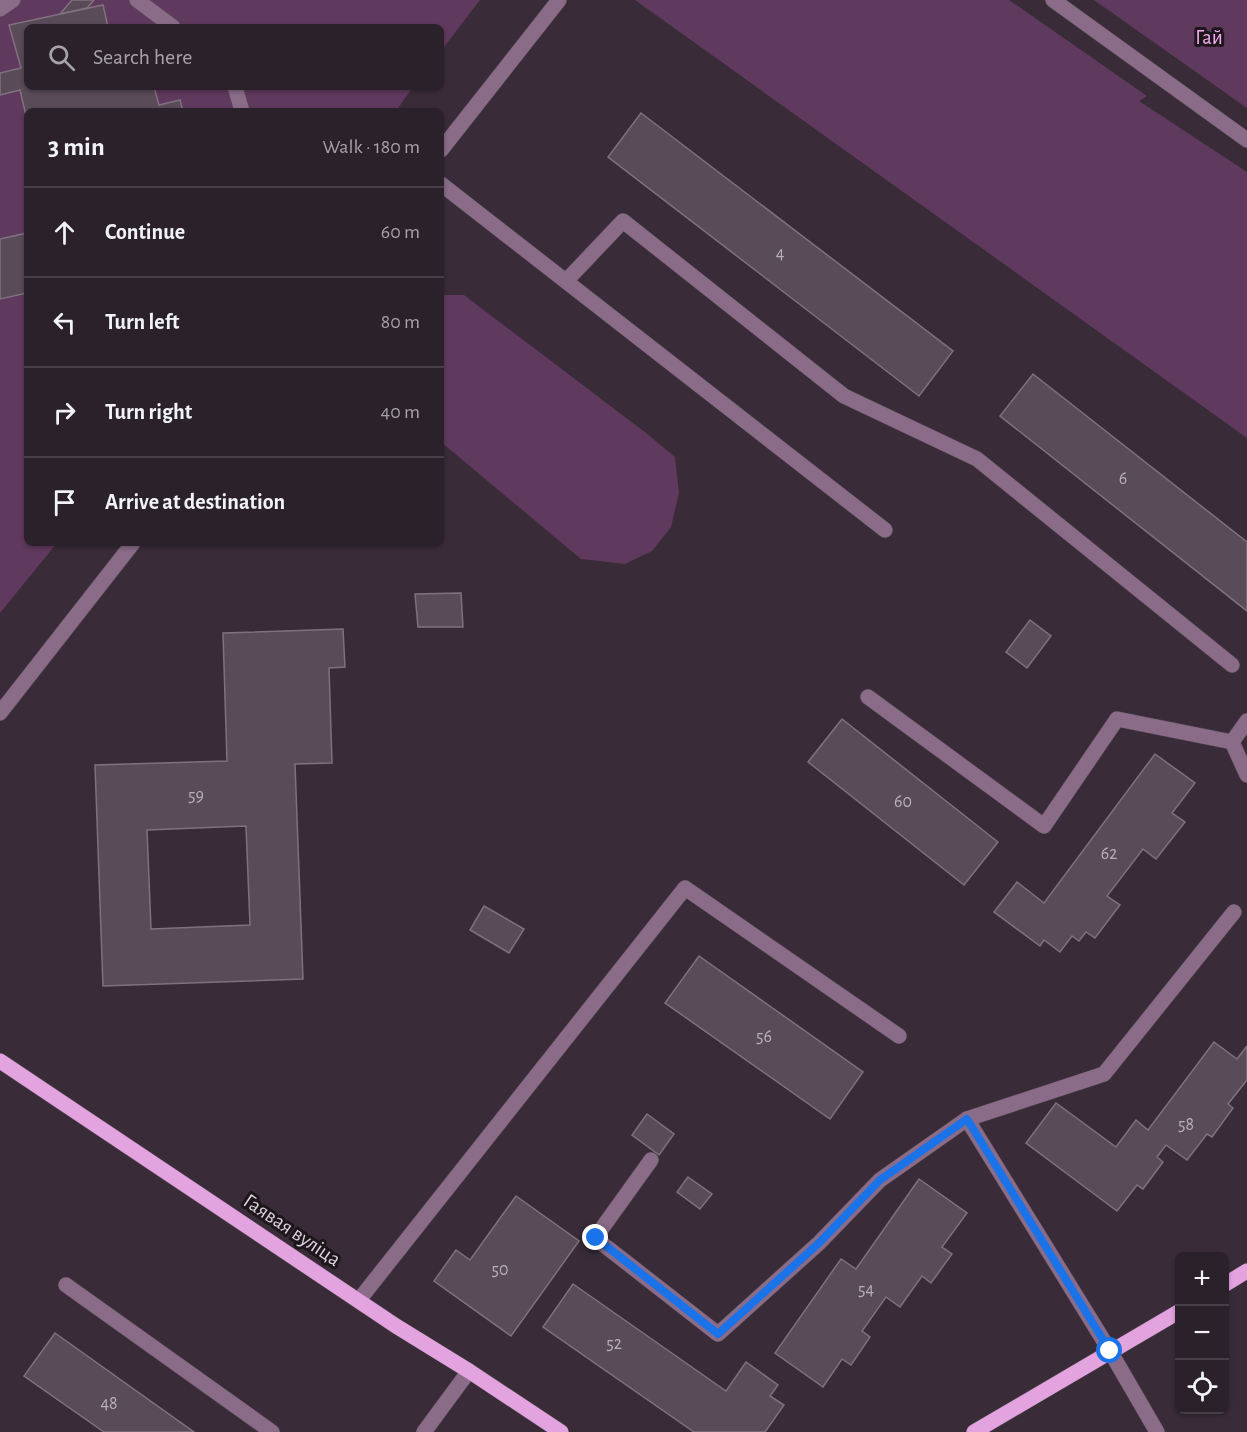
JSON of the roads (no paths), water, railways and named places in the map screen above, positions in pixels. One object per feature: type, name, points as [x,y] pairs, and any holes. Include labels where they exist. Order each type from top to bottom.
[{"type":"main road","name":"Гаявая вуліца","points":[[0,1061],[561,1432]]},
{"type":"main road","points":[[1229,1282],[1247,1271]]},
{"type":"main road","points":[[974,1432],[1175,1313]]},
{"type":"street","points":[[0,9],[13,0]]},
{"type":"street","points":[[137,0],[169,24]]},
{"type":"street","points":[[444,146],[559,0]]},
{"type":"street","points":[[1053,0],[1247,140]]},
{"type":"street","points":[[236,90],[241,108]]},
{"type":"street","points":[[444,186],[885,530]]},
{"type":"street","points":[[566,281],[623,221],[844,396],[977,459],[1232,665]]},
{"type":"street","points":[[0,713],[131,546]]},
{"type":"street","points":[[868,697],[1044,826],[1117,719],[1232,742]]},
{"type":"street","points":[[1232,742],[1247,722]]},
{"type":"street","points":[[1232,742],[1247,775]]},
{"type":"street","points":[[359,1300],[685,888],[899,1036]]},
{"type":"street","points":[[651,1160],[596,1238],[718,1334],[819,1243],[880,1180],[967,1119],[1104,1074],[1234,912]]},
{"type":"street","points":[[967,1119],[1110,1351],[1157,1432]]},
{"type":"street","points":[[66,1285],[272,1432]]},
{"type":"street","points":[[424,1432],[469,1371]]},
{"type":"park label","name":"Гай","points":[[1209,37]]}]
